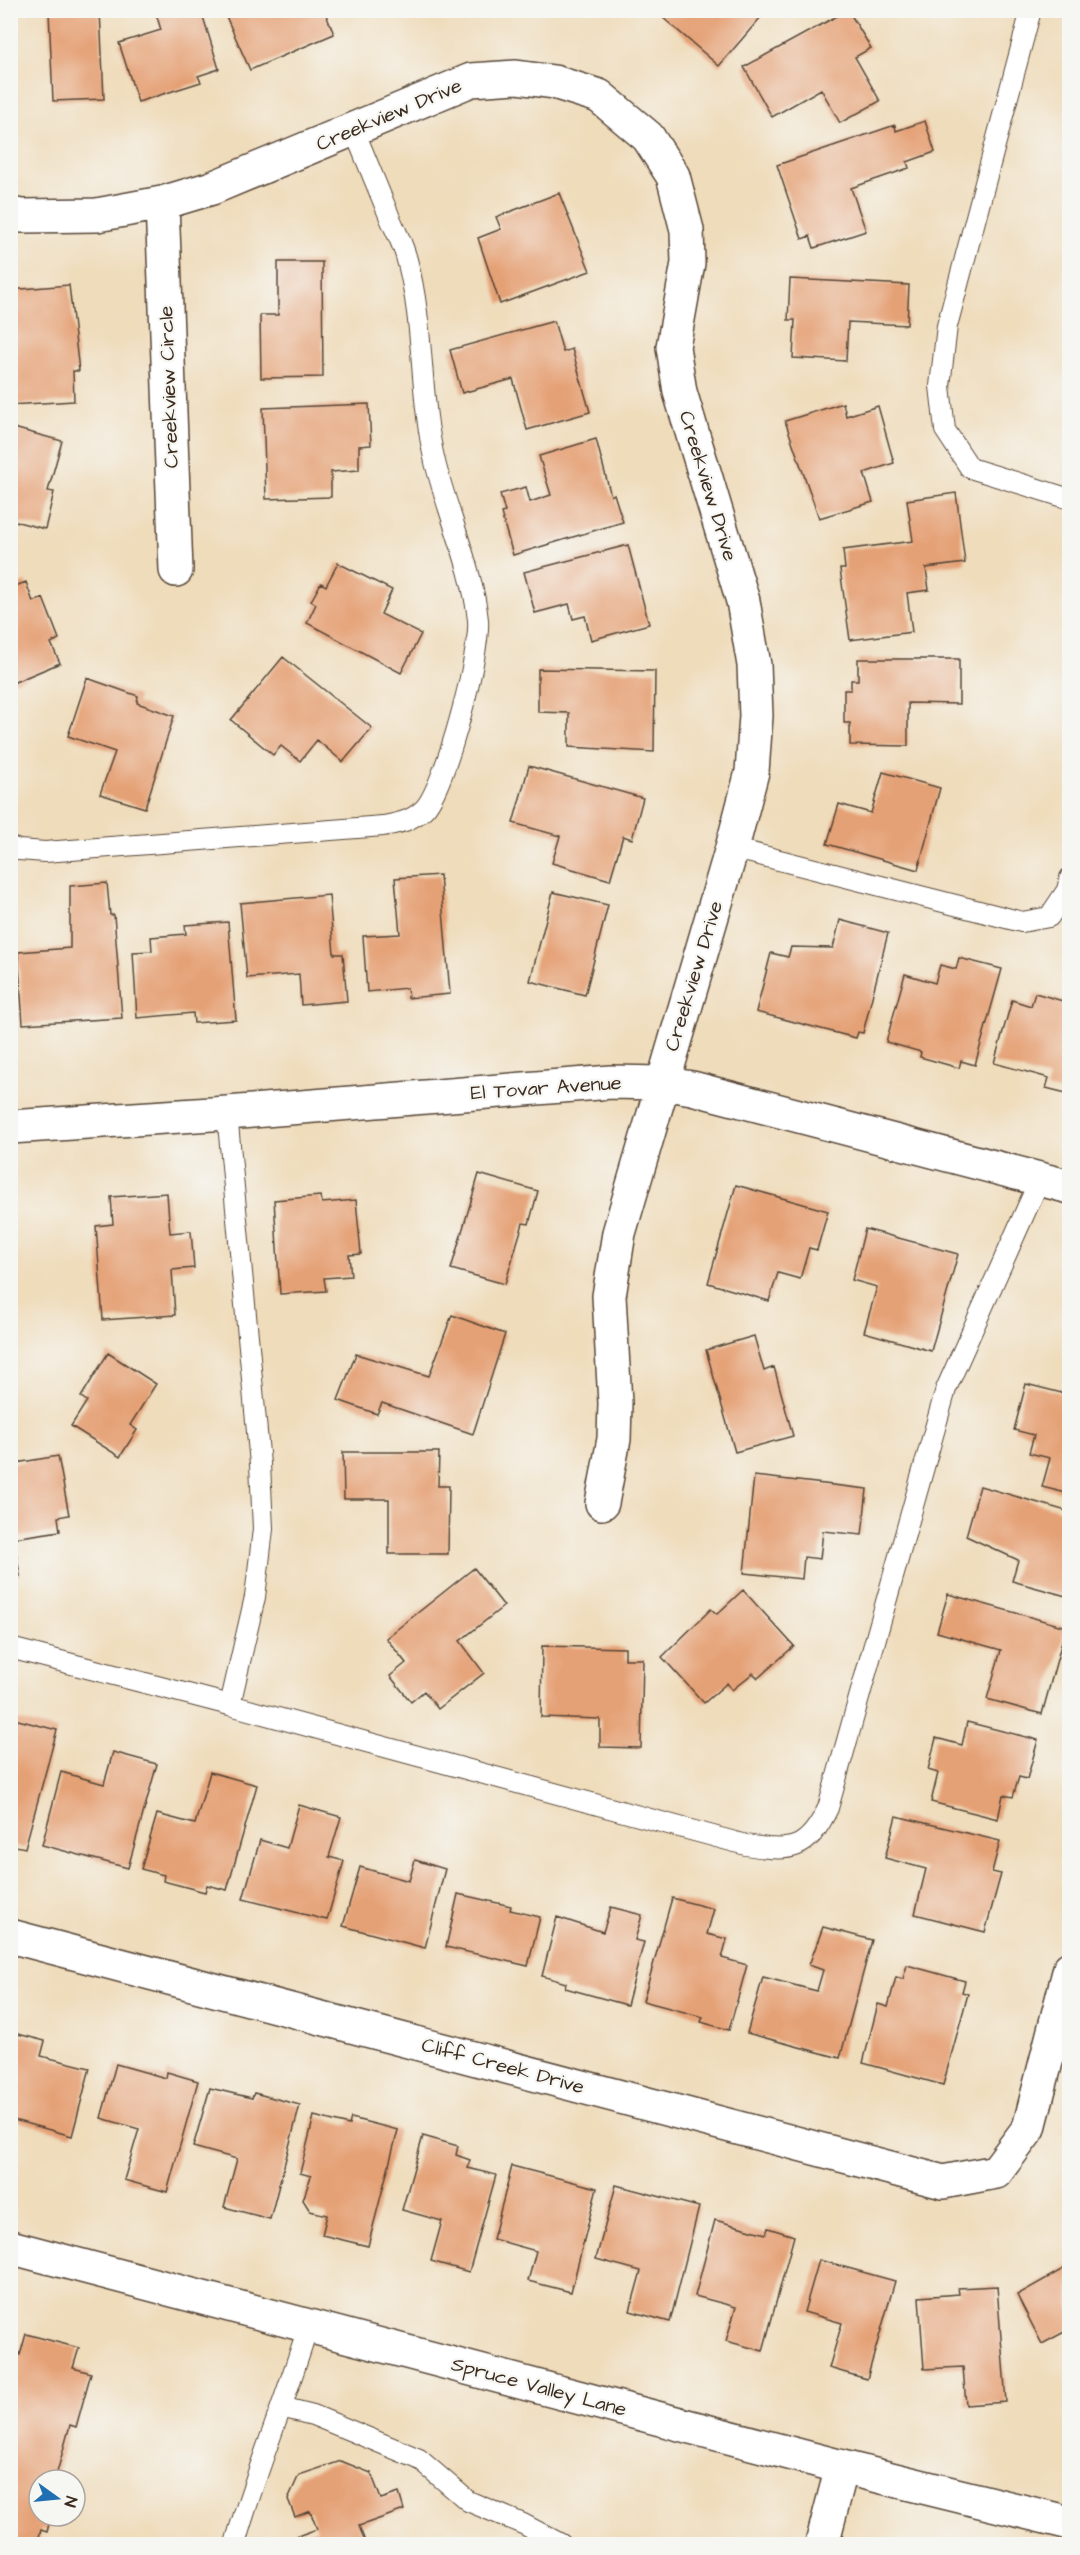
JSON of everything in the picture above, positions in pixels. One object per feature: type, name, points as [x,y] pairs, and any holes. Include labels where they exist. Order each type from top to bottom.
[{"type":"street","name":"Creekview Drive","points":[[10,214],[22,216],[97,214],[162,203],[212,188],[471,80],[516,77],[554,82],[599,96],[648,137],[673,176],[687,230],[688,263],[673,347],[680,392],[743,601],[754,665],[756,716],[752,772],[732,848],[661,1083],[619,1233],[609,1296],[614,1427],[602,1503]]},
{"type":"street","name":"Creekview Circle","points":[[162,203],[176,570]]},
{"type":"street","name":"El Tovar Avenue","points":[[12,1134],[227,1113],[611,1082],[661,1083],[692,1088],[1055,1183]]},
{"type":"street","name":"Cliff Creek Drive","points":[[10,1936],[943,2182],[996,2172],[1029,2128],[1070,1968]]},
{"type":"street","name":"Spruce Valley Lane","points":[[10,2247],[842,2467],[1070,2523]]},
{"type":"street","points":[[822,2544],[842,2467]]},
{"type":"lane","points":[[1031,10],[947,326],[940,386],[945,430],[970,468],[1070,499]]},
{"type":"lane","points":[[10,847],[45,852],[383,826],[409,821],[425,808],[435,794],[447,763],[475,656],[478,619],[468,573],[435,461],[424,398],[412,285],[407,259],[354,130]]},
{"type":"lane","points":[[732,848],[1022,922],[1049,917],[1067,890],[1070,878]]},
{"type":"lane","points":[[227,1113],[260,1464],[263,1529],[255,1597],[230,1705]]},
{"type":"lane","points":[[10,1648],[230,1705],[746,1845],[780,1850],[799,1844],[817,1832],[828,1808],[946,1389],[1055,1183]]},
{"type":"lane","points":[[235,2544],[251,2488],[308,2327]]},
{"type":"lane","points":[[281,2407],[313,2415],[419,2459],[468,2502],[523,2524],[561,2544]]},
{"type":"building","points":[[100,10],[104,99],[53,101],[49,12]]},
{"type":"building","points":[[155,10],[201,10],[219,69],[198,76],[201,82],[138,102],[119,43],[161,30]]},
{"type":"building","points":[[233,10],[324,10],[334,34],[250,70],[225,14]]},
{"type":"building","points":[[654,10],[767,10],[719,66]]},
{"type":"building","points":[[848,10],[871,48],[855,57],[880,101],[840,123],[821,89],[772,117],[744,67]]},
{"type":"building","points":[[925,121],[935,152],[907,162],[909,168],[851,188],[866,231],[814,248],[810,236],[802,239],[777,165],[895,125],[896,131]]},
{"type":"building","points":[[559,193],[590,271],[500,304],[478,238],[501,229],[496,217]]},
{"type":"building","points":[[278,262],[322,262],[323,377],[261,378],[260,315],[278,315]]},
{"type":"building","points":[[790,279],[909,285],[907,325],[848,322],[846,361],[793,358],[795,320],[788,320]]},
{"type":"building","points":[[69,285],[79,371],[73,371],[74,401],[10,405],[10,363],[16,363],[14,325],[10,325],[10,290]]},
{"type":"building","points":[[554,321],[563,352],[572,349],[590,412],[527,430],[513,379],[462,393],[450,350]]},
{"type":"building","points":[[843,403],[846,416],[878,406],[894,463],[864,473],[873,502],[819,518],[785,421]]},
{"type":"building","points":[[369,404],[371,445],[359,446],[359,470],[331,472],[331,497],[266,499],[263,408]]},
{"type":"building","points":[[10,427],[62,441],[48,491],[54,492],[45,529],[10,520]]},
{"type":"building","points":[[596,439],[611,496],[614,494],[623,522],[513,555],[501,513],[505,512],[500,494],[526,487],[530,502],[551,495],[539,456]]},
{"type":"building","points":[[956,493],[965,563],[926,568],[929,590],[907,593],[912,632],[850,640],[840,569],[845,569],[843,550],[913,541],[907,500]]},
{"type":"building","points":[[628,545],[649,624],[591,640],[585,616],[573,619],[569,604],[535,613],[524,572]]},
{"type":"building","points":[[338,563],[392,590],[381,614],[421,634],[401,673],[307,623],[316,604],[311,601],[321,583],[326,586]]},
{"type":"building","points":[[26,582],[33,602],[43,598],[59,639],[51,643],[60,663],[10,684],[10,588]]},
{"type":"building","points":[[283,657],[372,728],[343,762],[317,740],[300,761],[281,746],[273,755],[231,720]]},
{"type":"building","points":[[858,659],[959,659],[959,704],[908,703],[908,746],[850,745],[850,723],[844,723],[844,690],[851,690],[851,680],[858,680]]},
{"type":"building","points":[[538,669],[655,671],[654,752],[569,747],[569,713],[538,712]]},
{"type":"building","points":[[87,678],[138,696],[137,703],[174,716],[145,808],[100,794],[115,752],[68,736]]},
{"type":"building","points":[[529,766],[643,798],[632,839],[623,836],[610,880],[552,863],[560,836],[513,823]]},
{"type":"building","points":[[883,772],[940,788],[918,870],[827,844],[839,804],[871,813]]},
{"type":"building","points":[[440,875],[450,994],[408,998],[407,988],[367,992],[363,936],[400,934],[395,878]]},
{"type":"building","points":[[107,883],[110,915],[114,915],[122,1018],[23,1024],[18,952],[70,948],[70,886]]},
{"type":"building","points":[[553,892],[608,905],[585,995],[530,981]]},
{"type":"building","points":[[329,895],[334,954],[343,954],[347,1001],[301,1005],[299,974],[247,978],[240,903]]},
{"type":"building","points":[[840,920],[888,933],[863,1033],[858,1032],[856,1038],[756,1012],[771,953],[788,957],[791,947],[833,948]]},
{"type":"building","points":[[228,922],[236,1020],[194,1023],[193,1013],[137,1018],[133,952],[152,951],[151,937],[186,934],[185,925]]},
{"type":"building","points":[[959,958],[1002,969],[975,1065],[961,1061],[959,1068],[920,1057],[921,1052],[886,1042],[905,974],[935,983],[940,965],[956,969]]},
{"type":"building","points":[[1035,993],[1070,1003],[1070,1094],[1046,1088],[1049,1078],[994,1063],[1012,1000],[1031,1006]]},
{"type":"building","points":[[479,1174],[538,1191],[529,1224],[523,1223],[505,1284],[451,1269]]},
{"type":"building","points":[[736,1185],[828,1211],[817,1250],[809,1248],[800,1279],[778,1273],[769,1301],[708,1283]]},
{"type":"building","points":[[167,1193],[170,1233],[191,1231],[194,1268],[172,1270],[175,1315],[103,1320],[96,1226],[113,1224],[111,1197]]},
{"type":"building","points":[[320,1196],[322,1203],[356,1200],[361,1254],[349,1255],[351,1276],[324,1278],[326,1291],[280,1294],[274,1200]]},
{"type":"building","points":[[865,1229],[958,1254],[931,1351],[864,1332],[877,1287],[852,1280]]},
{"type":"building","points":[[452,1315],[505,1334],[473,1434],[382,1403],[377,1414],[338,1400],[356,1354],[429,1376]]},
{"type":"building","points":[[754,1336],[764,1371],[774,1367],[793,1436],[735,1452],[706,1350]]},
{"type":"building","points":[[108,1353],[156,1384],[130,1425],[137,1430],[120,1457],[71,1426],[87,1401],[81,1397]]},
{"type":"building","points":[[1026,1384],[1070,1395],[1070,1494],[1042,1487],[1050,1458],[1029,1453],[1034,1435],[1014,1430]]},
{"type":"building","points":[[343,1452],[439,1452],[438,1486],[449,1486],[448,1554],[389,1554],[389,1499],[344,1499]]},
{"type":"building","points":[[58,1456],[69,1515],[58,1517],[60,1531],[14,1538],[20,1576],[10,1577],[10,1464]]},
{"type":"building","points":[[754,1476],[867,1489],[862,1535],[823,1531],[820,1559],[804,1557],[802,1579],[744,1573]]},
{"type":"building","points":[[980,1486],[1070,1512],[1070,1582],[1066,1596],[1012,1581],[1018,1560],[966,1536]]},
{"type":"building","points":[[474,1568],[504,1606],[460,1641],[484,1673],[438,1709],[424,1691],[411,1702],[390,1676],[406,1663],[386,1638]]},
{"type":"building","points":[[743,1590],[794,1646],[758,1678],[753,1673],[732,1690],[727,1683],[704,1703],[662,1657],[711,1609],[717,1614]]},
{"type":"building","points":[[948,1594],[1066,1627],[1042,1714],[987,1699],[1001,1650],[937,1632]]},
{"type":"building","points":[[542,1646],[625,1648],[625,1659],[643,1659],[641,1748],[600,1747],[600,1719],[541,1717]]},
{"type":"building","points":[[10,1718],[57,1730],[25,1848],[10,1845]]},
{"type":"building","points":[[967,1722],[1038,1740],[1027,1779],[1019,1777],[1013,1797],[1003,1795],[998,1819],[931,1802],[938,1773],[928,1770],[936,1738],[962,1745]]},
{"type":"building","points":[[113,1752],[157,1764],[128,1868],[42,1845],[61,1772],[104,1784]]},
{"type":"building","points":[[210,1772],[257,1785],[227,1890],[207,1885],[205,1892],[163,1881],[164,1875],[141,1869],[157,1814],[195,1824]]},
{"type":"building","points":[[299,1805],[341,1817],[329,1857],[344,1861],[327,1920],[243,1899],[260,1840],[287,1848]]},
{"type":"building","points":[[896,1816],[1000,1841],[992,1872],[1001,1874],[985,1932],[915,1914],[926,1869],[885,1858]]},
{"type":"building","points":[[415,1860],[445,1869],[425,1948],[343,1926],[360,1867],[409,1881]]},
{"type":"building","points":[[458,1894],[511,1906],[510,1910],[540,1917],[528,1966],[446,1947]]},
{"type":"building","points":[[672,1898],[714,1909],[707,1934],[727,1939],[722,1958],[747,1965],[729,2030],[701,2022],[703,2017],[643,2001]]},
{"type":"building","points":[[611,1907],[642,1915],[635,1940],[644,1942],[627,2005],[565,1988],[566,1983],[542,1976],[557,1917],[603,1932]]},
{"type":"building","points":[[823,1927],[872,1940],[840,2058],[747,2033],[763,1977],[817,1991],[823,1970],[809,1965]]},
{"type":"building","points":[[907,1965],[965,1981],[962,1992],[968,1994],[943,2085],[863,2063],[878,2004],[888,2007],[896,1977],[903,1979]]},
{"type":"building","points":[[14,2033],[45,2041],[41,2056],[90,2068],[72,2136],[10,2119],[10,2046]]},
{"type":"building","points":[[116,2064],[166,2078],[167,2072],[198,2081],[167,2192],[124,2180],[139,2129],[101,2118]]},
{"type":"building","points":[[210,2088],[252,2098],[254,2093],[300,2105],[270,2219],[224,2207],[237,2159],[193,2147]]},
{"type":"building","points":[[314,2116],[349,2125],[351,2118],[398,2130],[368,2246],[322,2235],[327,2215],[310,2211],[303,2200],[311,2176],[300,2173]]},
{"type":"building","points":[[423,2136],[458,2146],[456,2155],[470,2160],[467,2168],[496,2175],[469,2272],[431,2261],[442,2221],[402,2210]]},
{"type":"building","points":[[512,2166],[597,2188],[571,2292],[528,2281],[536,2251],[493,2239]]},
{"type":"building","points":[[616,2185],[699,2207],[670,2322],[630,2311],[641,2271],[596,2259]]},
{"type":"building","points":[[715,2220],[766,2234],[768,2228],[794,2236],[763,2351],[726,2341],[736,2307],[695,2296]]},
{"type":"building","points":[[819,2260],[895,2281],[867,2379],[829,2368],[842,2323],[804,2312]]},
{"type":"building","points":[[1070,2265],[1070,2329],[1042,2344],[1017,2295]]},
{"type":"building","points":[[997,2286],[1006,2402],[966,2405],[963,2367],[924,2369],[919,2297],[959,2294],[958,2288]]},
{"type":"building","points":[[26,2334],[79,2348],[73,2368],[91,2373],[76,2427],[70,2425],[58,2468],[27,2468],[27,2528],[48,2528],[47,2532],[41,2530],[37,2544],[10,2544],[10,2352],[20,2355]]},
{"type":"building","points":[[341,2461],[371,2473],[381,2499],[399,2493],[404,2510],[359,2526],[366,2544],[275,2544],[317,2529],[310,2511],[295,2517],[288,2499],[299,2475]]}]
